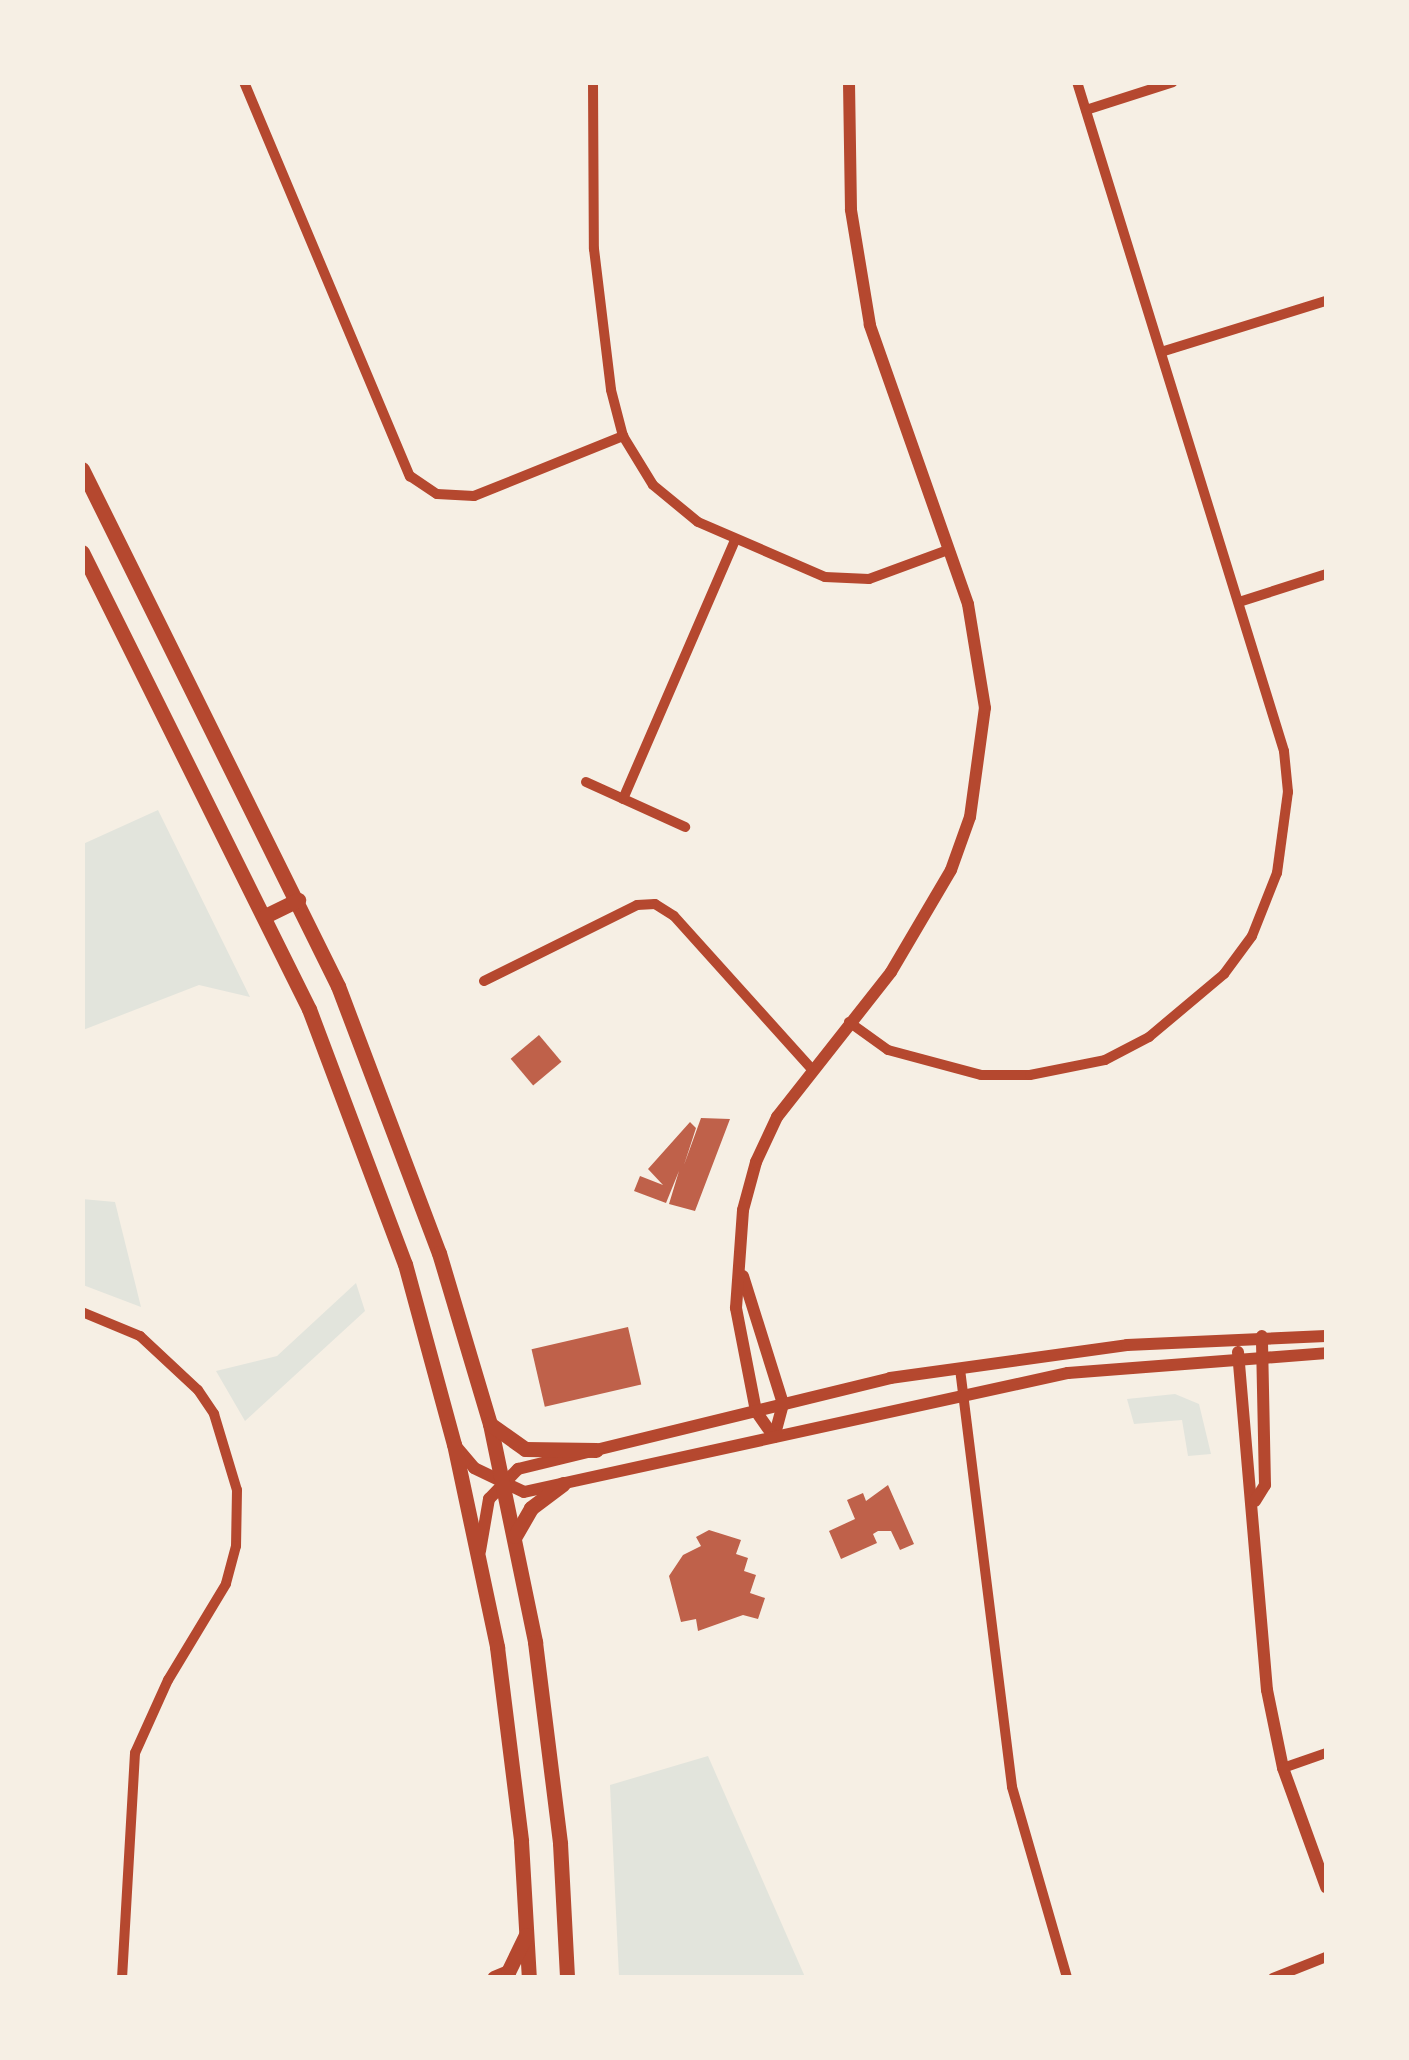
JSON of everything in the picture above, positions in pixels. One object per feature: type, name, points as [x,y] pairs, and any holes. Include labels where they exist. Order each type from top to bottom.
[{"type":"main road","points":[[82,468],[298,900],[375,1072],[439,1253],[490,1424],[515,1536],[550,1744],[567,1978]]},
{"type":"main road","points":[[82,552],[265,916],[360,1134],[413,1289],[479,1558],[511,1750],[529,1978]]},
{"type":"main road","points":[[265,916],[298,900]]},
{"type":"main road","points":[[490,1424],[525,1449],[596,1450]]},
{"type":"main road","points":[[515,1536],[531,1508],[562,1484]]},
{"type":"main road","points":[[494,1978],[508,1972],[528,1932]]},
{"type":"main road","points":[[554,1978],[566,1941]]},
{"type":"street","points":[[244,82],[410,476],[437,494],[474,496],[622,436]]},
{"type":"street","points":[[594,82],[594,249],[622,436],[666,499],[735,540],[846,581],[948,550]]},
{"type":"street","points":[[849,1022],[888,1050],[935,1066],[1030,1075],[1104,1060],[1149,1037],[1224,974],[1263,913],[1285,833],[1288,792],[1284,750],[1077,82]]},
{"type":"street","points":[[1086,110],[1173,82]]},
{"type":"street","points":[[774,1438],[756,1411],[736,1308],[743,1210],[756,1162],[811,1068],[924,922],[970,817],[985,708],[976,638],[870,325],[851,210],[852,86]]},
{"type":"street","points":[[1162,352],[1326,301]]},
{"type":"street","points":[[623,799],[735,540]]},
{"type":"street","points":[[1239,602],[1326,574]]},
{"type":"street","points":[[586,782],[685,827]]},
{"type":"street","points":[[484,981],[637,905],[655,904],[674,916],[811,1068]]},
{"type":"street","points":[[740,1269],[783,1404],[774,1438]]},
{"type":"street","points":[[82,1312],[140,1336],[198,1390],[220,1431],[237,1490],[236,1546],[226,1584],[168,1680],[135,1753],[122,1978]]},
{"type":"street","points":[[479,1558],[483,1518],[502,1483],[518,1469],[890,1378],[1127,1345],[1237,1336],[1326,1336]]},
{"type":"street","points":[[1237,1336],[1245,1484],[1255,1502],[1267,1690],[1282,1768],[1326,1887]]},
{"type":"street","points":[[1255,1502],[1266,1485],[1262,1336]]},
{"type":"street","points":[[1186,1340],[1189,1359]]},
{"type":"street","points":[[1127,1345],[1130,1364]]},
{"type":"street","points":[[454,1444],[474,1468],[524,1492],[774,1438],[963,1391],[1058,1374],[1189,1359],[1326,1353]]},
{"type":"street","points":[[1055,1355],[1058,1374]]},
{"type":"street","points":[[960,1370],[1012,1787],[1067,1978]]},
{"type":"street","points":[[1282,1768],[1326,1753]]},
{"type":"street","points":[[1273,1978],[1326,1957]]},
{"type":"shaded area","points":[[158,810],[250,997],[199,985],[83,1030],[83,844]]},
{"type":"shaded area","points":[[82,1199],[115,1202],[141,1307],[83,1285]]},
{"type":"shaded area","points":[[356,1283],[365,1311],[245,1421],[216,1371],[277,1356]]},
{"type":"shaded area","points":[[1175,1394],[1199,1404],[1211,1454],[1188,1456],[1182,1420],[1134,1424],[1127,1399]]},
{"type":"shaded area","points":[[708,1756],[805,1977],[619,1977],[610,1785]]},
{"type":"building","points":[[539,1035],[561,1062],[533,1086],[511,1059]]},
{"type":"building","points":[[701,1118],[730,1119],[695,1211],[669,1204],[679,1171],[666,1203],[634,1191],[640,1176],[663,1185],[648,1169],[690,1122],[696,1128],[684,1165]]},
{"type":"building","points":[[628,1327],[641,1384],[545,1407],[532,1349]]},
{"type":"building","points":[[888,1485],[914,1544],[900,1550],[891,1531],[878,1531],[873,1534],[877,1543],[841,1559],[829,1531],[855,1519],[847,1500],[863,1493],[866,1501]]},
{"type":"building","points":[[709,1530],[741,1540],[736,1554],[748,1558],[744,1571],[756,1575],[750,1593],[765,1598],[758,1619],[743,1615],[698,1631],[696,1619],[681,1622],[669,1576],[683,1555],[701,1546],[696,1537]]}]
